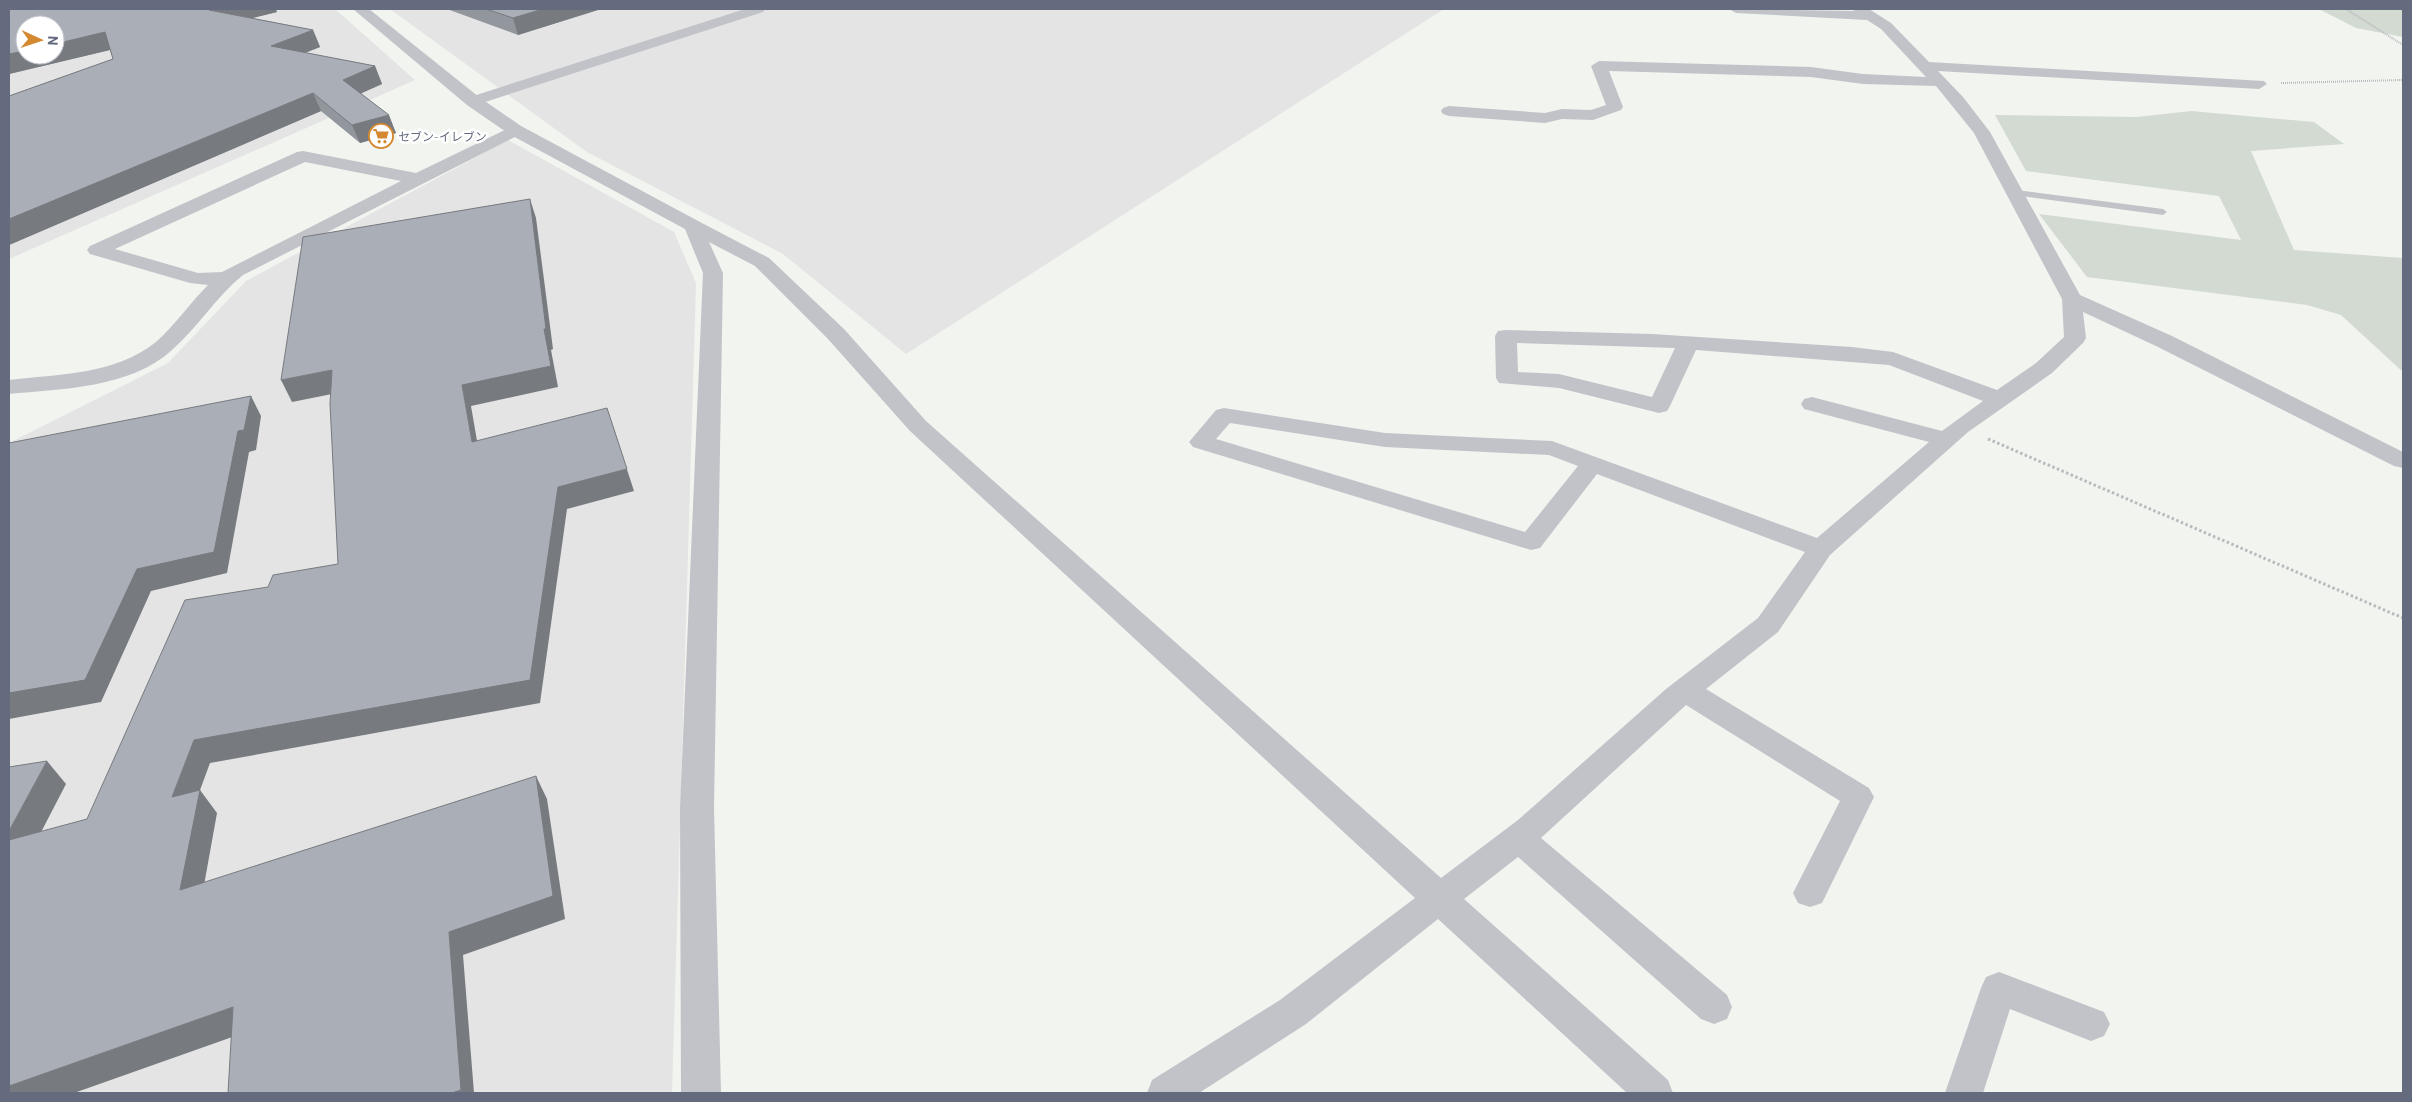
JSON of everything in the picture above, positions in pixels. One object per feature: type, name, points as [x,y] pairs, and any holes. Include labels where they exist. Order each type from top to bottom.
[{"type":"street","points":[[360,9],[473,101],[514,130],[762,262],[836,334],[918,426],[1440,897],[1654,1093]]},
{"type":"street","points":[[473,101],[758,9]]},
{"type":"street","points":[[1166,1093],[1293,1012],[1518,838],[1684,690],[1768,625],[1821,549],[1953,433],[2044,368],[2076,338],[2072,299],[1982,132],[1926,66],[1886,26],[1866,12],[1736,9]]},
{"type":"street","points":[[1449,111],[1545,118],[1562,114],[1593,115],[1615,107],[1599,66],[1811,72],[1863,79],[1940,82]]},
{"type":"street","points":[[1926,66],[2259,84]]},
{"type":"street","points":[[9,387],[116,372],[145,359],[164,347],[220,282],[226,278],[514,130]]},
{"type":"street","points":[[226,278],[197,279],[97,250],[303,156],[418,179]]},
{"type":"street","points":[[693,226],[713,273],[697,808],[701,1093]]},
{"type":"street","points":[[2072,299],[2164,341],[2403,461]]},
{"type":"street","points":[[1688,343],[1659,406],[1560,381],[1507,378],[1506,336],[1688,343],[1852,354],[1892,359],[1999,399]]},
{"type":"street","points":[[1812,404],[1953,433]]},
{"type":"street","points":[[1592,463],[1531,542],[1201,442],[1224,415],[1385,440],[1552,448],[1592,463],[1821,549]]},
{"type":"street","points":[[1684,690],[1858,797],[1810,893]]},
{"type":"street","points":[[1518,838],[1714,1007]]},
{"type":"street","points":[[1964,1093],[1999,988],[2091,1024]]},
{"type":"lane","points":[[2016,193],[2163,212]]},
{"type":"path","points":[[2346,9],[2403,45]]},
{"type":"path","points":[[2259,84],[2403,80]]},
{"type":"path","points":[[1953,433],[2403,618]]},
{"type":"shaded area","points":[[9,9],[335,9],[415,80],[9,259]]},
{"type":"shaded area","points":[[390,9],[1444,9],[906,354],[783,254],[587,152]]},
{"type":"shaded area","points":[[2319,9],[2403,9],[2403,37],[2356,28]]},
{"type":"shaded area","points":[[2191,111],[2314,122],[2344,144],[2251,151],[2294,250],[2403,258],[2403,372],[2341,315],[2307,305],[2087,277],[2039,214],[2241,240],[2219,196],[2026,171],[1995,115],[2137,117]]},
{"type":"shaded area","points":[[508,140],[674,232],[696,283],[672,1093],[9,1093],[9,443],[168,363],[246,281]]},
{"type":"building","points":[[9,9],[215,9],[209,10],[313,30],[271,46],[375,66],[343,80],[389,115],[352,125],[313,93],[9,219],[9,96],[113,59],[105,32],[65,42],[65,15],[15,15],[15,53],[9,54]]},
{"type":"building","points":[[486,9],[543,9],[513,18]]},
{"type":"building","points":[[530,199],[546,329],[544,329],[551,366],[462,385],[472,442],[607,408],[627,469],[558,487],[530,680],[194,740],[172,797],[200,790],[180,890],[536,776],[553,896],[449,932],[461,1090],[452,1093],[228,1093],[233,1007],[9,1086],[9,840],[87,819],[185,600],[268,587],[273,575],[338,564],[330,404],[332,370],[281,380],[303,237]]},
{"type":"building","points":[[251,396],[244,430],[238,431],[214,552],[137,569],[85,680],[9,693],[9,443]]},
{"type":"building","points":[[47,761],[9,831],[9,767]]},
{"type":"place","name":"セブン-イレブン","points":[[381,136]]}]
